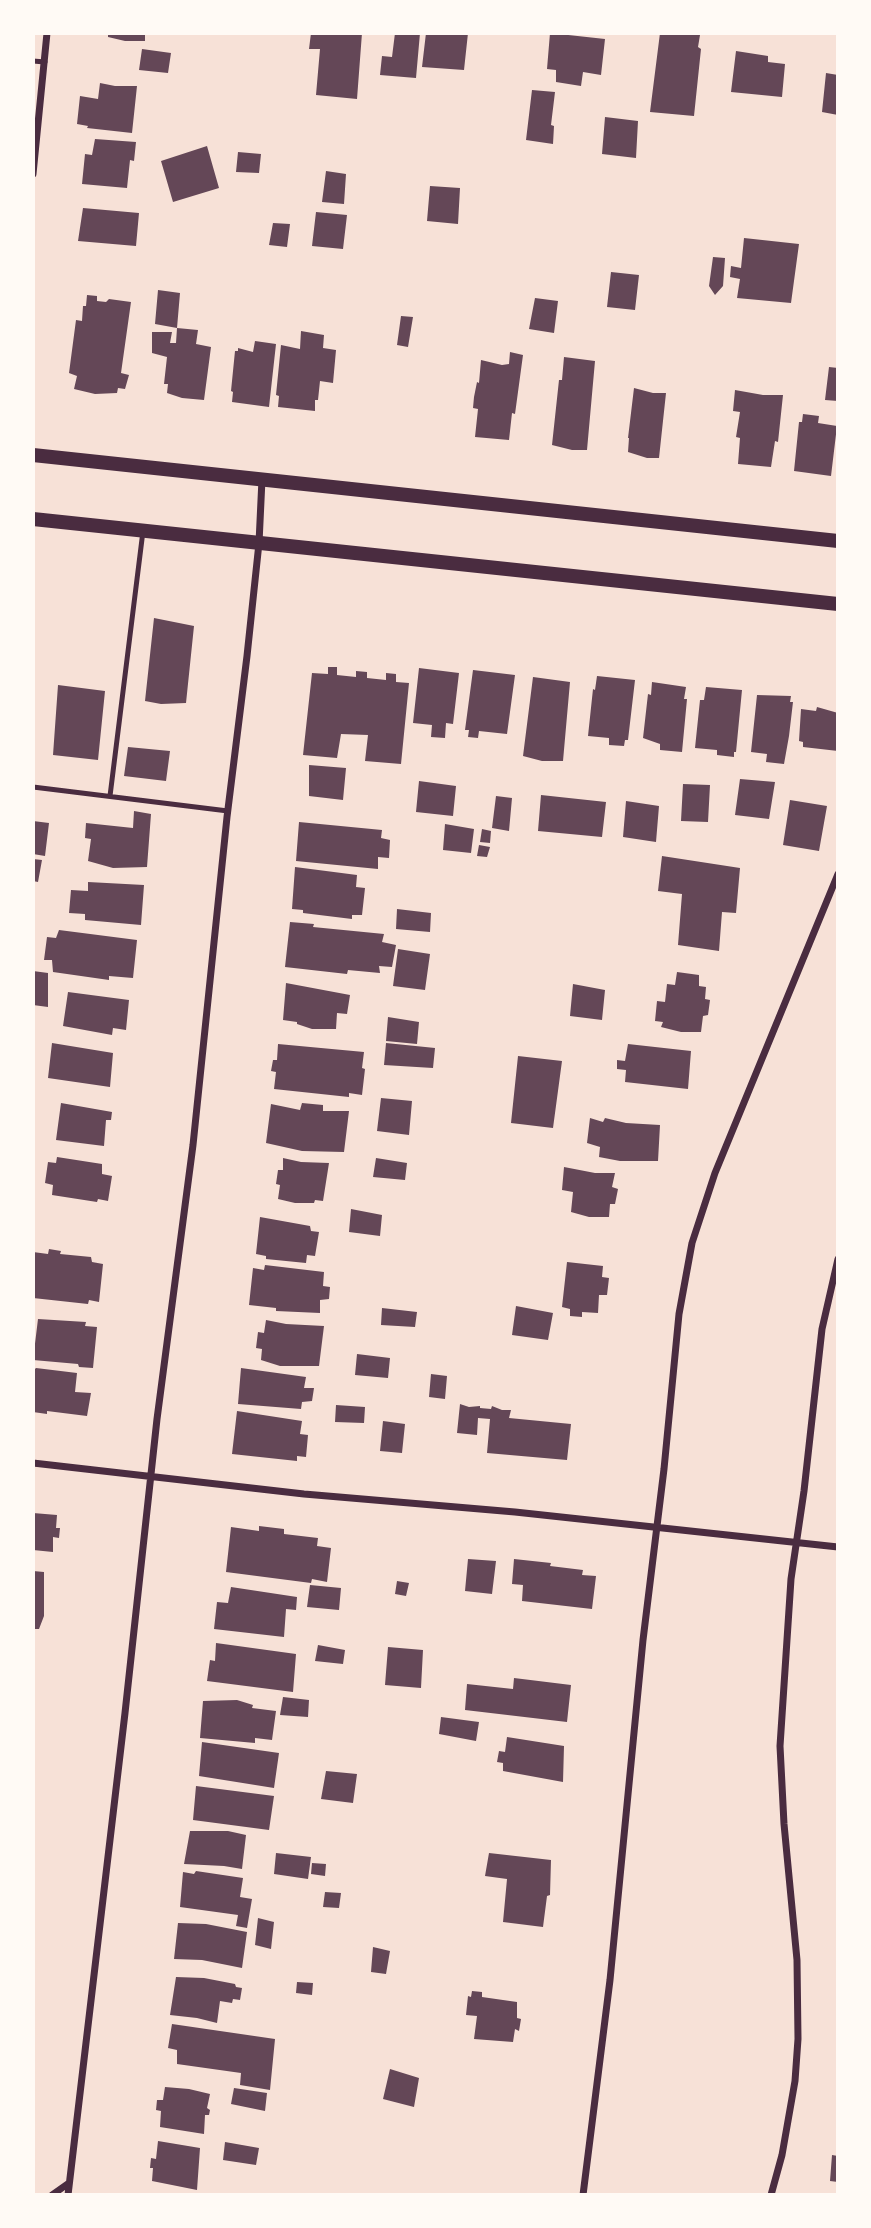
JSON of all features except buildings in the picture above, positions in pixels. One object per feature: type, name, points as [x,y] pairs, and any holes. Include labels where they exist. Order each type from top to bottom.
[{"type":"main road","points":[[33,456],[838,541]]},
{"type":"main road","points":[[33,519],[838,604]]},
{"type":"street","points":[[33,174],[47,33]]},
{"type":"street","points":[[68,2195],[151,1476],[193,1145],[259,543],[262,479]]},
{"type":"street","points":[[583,2195],[610,1980],[640,1664],[679,1314],[692,1243],[729,1138],[838,874]]},
{"type":"street","points":[[771,2195],[782,2155],[795,2081],[798,2039],[797,1960],[784,1824],[780,1746],[791,1579],[822,1329],[838,1259]]},
{"type":"street","points":[[33,1463],[304,1494],[657,1526],[838,1547]]},
{"type":"street","points":[[52,2195],[69,2183]]},
{"type":"lane","points":[[33,61],[45,62]]},
{"type":"lane","points":[[110,796],[143,531]]},
{"type":"lane","points":[[33,787],[228,811]]}]
